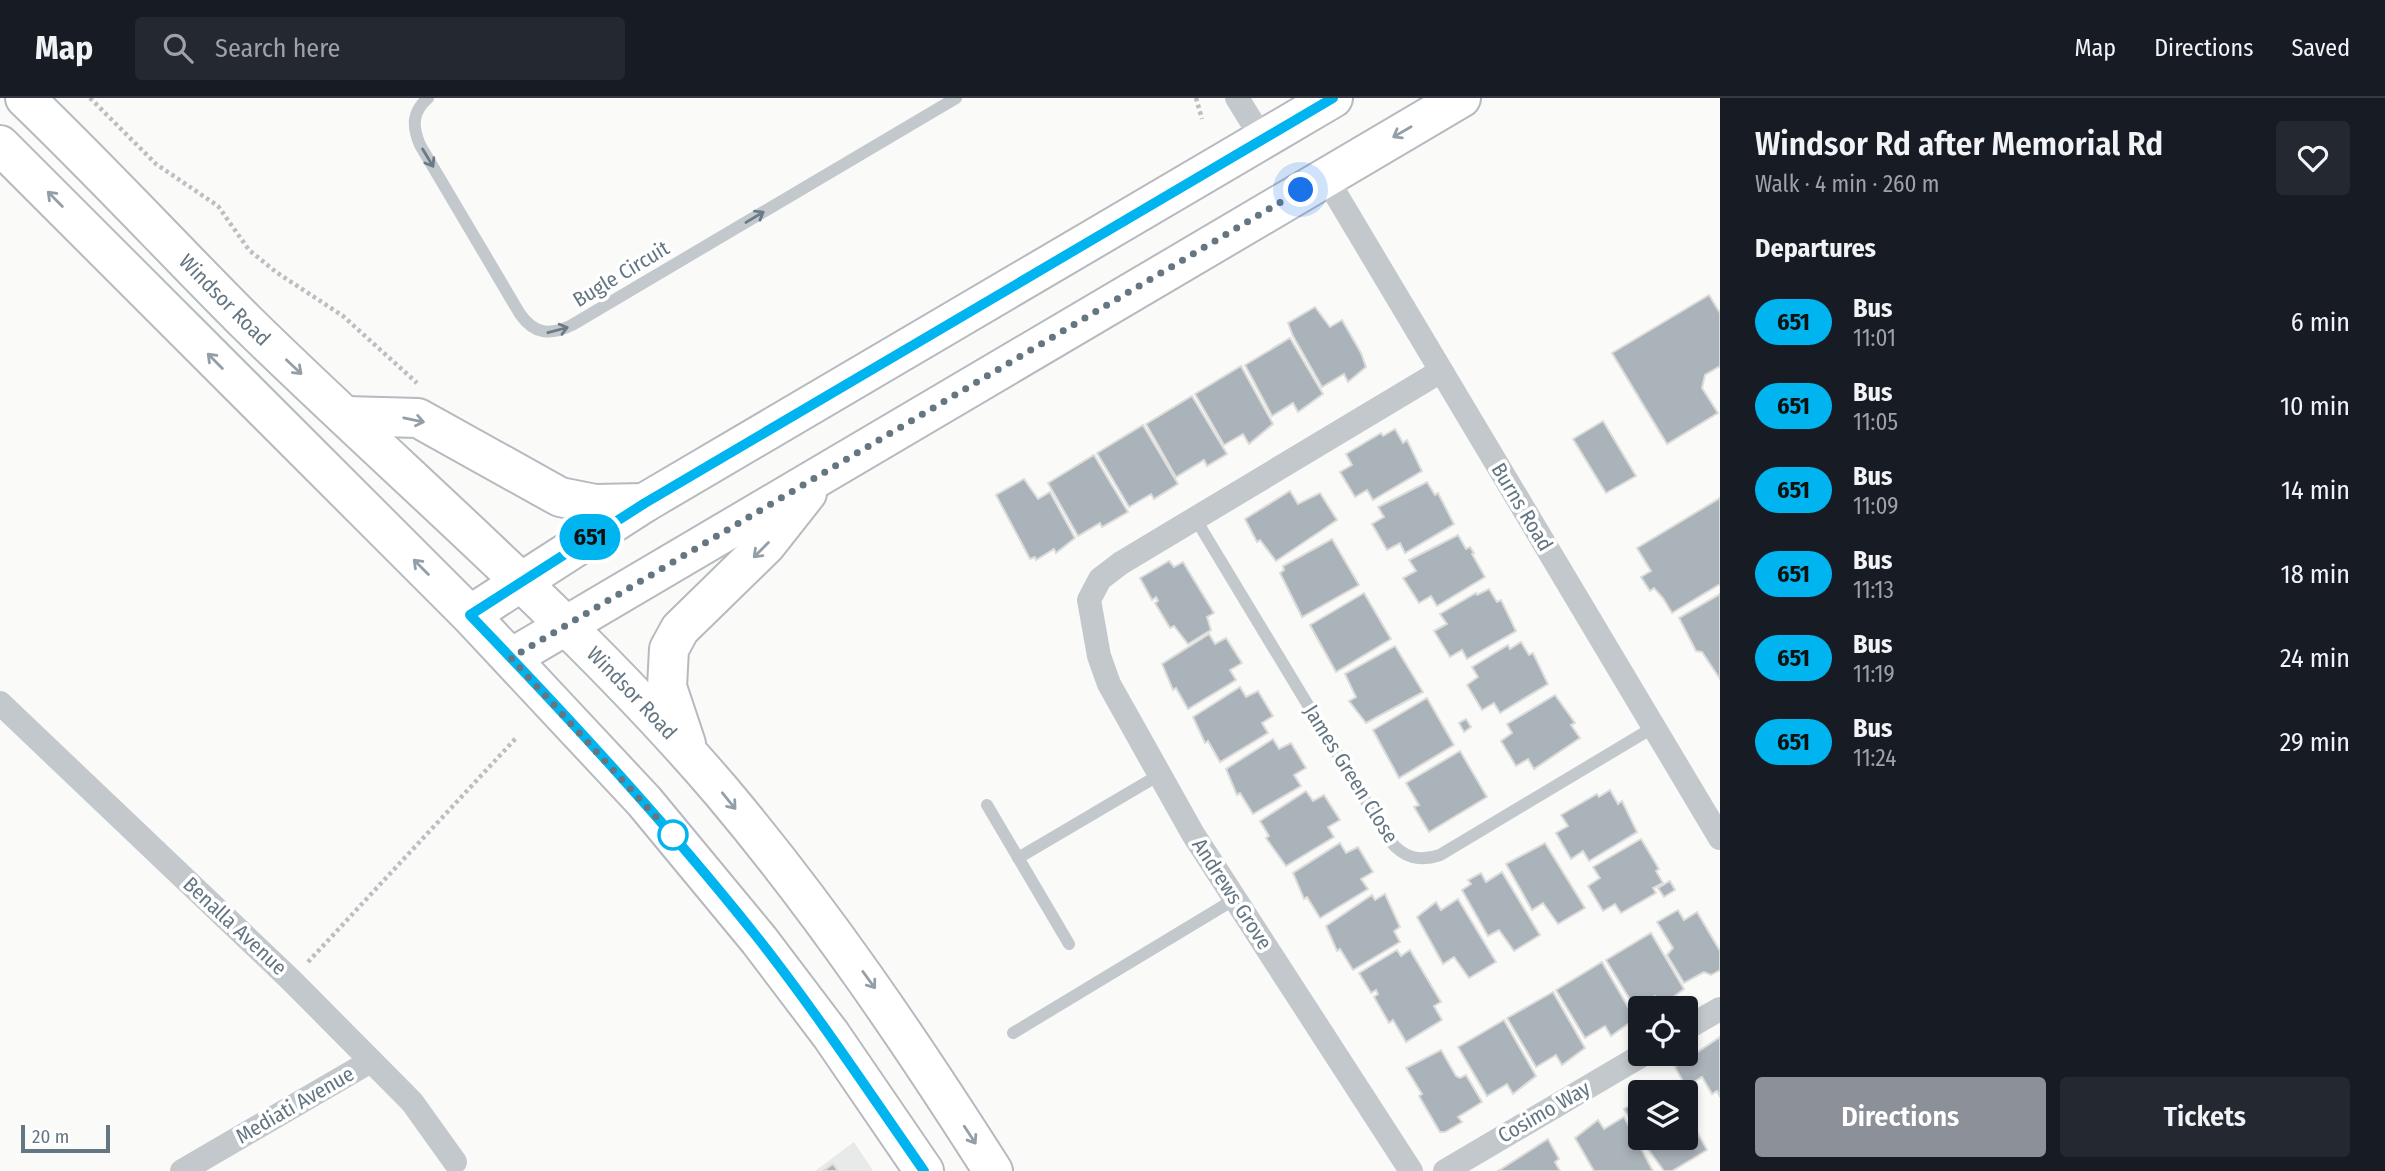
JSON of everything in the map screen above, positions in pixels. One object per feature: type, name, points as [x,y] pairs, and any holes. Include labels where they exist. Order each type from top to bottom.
[{"type":"main road","name":"Windsor Road","points":[[25,98],[245,320],[565,626],[690,756],[827,923],[887,1007],[993,1171]]},
{"type":"main road","points":[[470,615],[645,503],[1333,98]]},
{"type":"main road","points":[[511,658],[1461,98]]},
{"type":"main road","points":[[0,145],[470,615],[644,801],[726,899],[831,1035],[924,1171]]},
{"type":"main road","points":[[346,415],[418,418],[560,496],[595,504],[645,503]]},
{"type":"main road","points":[[690,756],[667,687],[670,649],[680,629],[766,545],[819,477]]},
{"type":"street","points":[[1237,98],[1263,140]]},
{"type":"street","name":"Burns Road","points":[[1325,177],[1720,838]]},
{"type":"street","points":[[1195,518],[1441,371]]},
{"type":"street","name":"Andrews Grove","points":[[1195,518],[1110,570],[1100,579],[1089,600],[1099,656],[1110,684],[1160,775],[1235,899],[1411,1171]]},
{"type":"street","name":"Benalla Avenue","points":[[0,703],[291,980],[412,1102],[455,1162]]},
{"type":"street","points":[[1698,1022],[1720,1009]]},
{"type":"street","name":"Mediati Avenue","points":[[182,1171],[371,1061]]},
{"type":"street","name":"Cosimo Way","points":[[1445,1171],[1628,1063]]},
{"type":"lane","name":"Bugle Circuit","points":[[428,98],[416,113],[414,123],[420,145],[520,314],[535,330],[545,333],[572,325],[956,98]]},
{"type":"lane","name":"James Green Close","points":[[1195,518],[1390,841],[1406,856],[1428,859],[1440,855],[1654,727]]},
{"type":"lane","points":[[1018,858],[1160,775]]},
{"type":"lane","points":[[987,805],[1069,944]]},
{"type":"lane","points":[[1013,1033],[1235,899]]},
{"type":"path","points":[[90,98],[156,163],[218,206],[249,250],[276,272],[334,309],[427,390]]},
{"type":"path","points":[[1196,98],[1202,119]]},
{"type":"path","points":[[291,980],[517,737]]},
{"type":"shaded area","points":[[854,1142],[873,1171],[815,1171]]},
{"type":"building","points":[[1709,295],[1720,313],[1720,366],[1705,375],[1702,388],[1718,413],[1667,444],[1612,353]]},
{"type":"building","points":[[1315,307],[1330,327],[1342,320],[1361,353],[1366,367],[1348,382],[1344,374],[1322,387],[1293,336],[1288,323]]},
{"type":"building","points":[[1290,338],[1323,394],[1298,412],[1293,403],[1272,416],[1245,365]]},
{"type":"building","points":[[1241,366],[1273,424],[1249,444],[1243,434],[1224,445],[1195,394]]},
{"type":"building","points":[[1192,396],[1227,454],[1207,466],[1204,460],[1176,477],[1146,424]]},
{"type":"building","points":[[1603,421],[1636,476],[1606,493],[1573,439]]},
{"type":"building","points":[[1143,425],[1178,484],[1154,499],[1151,494],[1129,507],[1097,453]]},
{"type":"building","points":[[1395,429],[1403,443],[1407,440],[1422,471],[1373,500],[1367,490],[1355,497],[1340,472],[1352,465],[1346,454],[1381,433],[1383,436]]},
{"type":"building","points":[[1094,455],[1128,512],[1102,527],[1100,523],[1078,536],[1048,483]]},
{"type":"building","points":[[1024,479],[1038,499],[1050,492],[1075,538],[1056,553],[1054,549],[1036,560],[1035,557],[1030,559],[996,495]]},
{"type":"building","points":[[1427,482],[1435,495],[1438,493],[1454,524],[1405,553],[1400,543],[1387,550],[1372,524],[1384,517],[1378,507]]},
{"type":"building","points":[[1290,491],[1298,504],[1320,493],[1337,520],[1276,561],[1260,540],[1257,542],[1245,519]]},
{"type":"building","points":[[1720,498],[1720,584],[1672,613],[1663,598],[1654,588],[1650,591],[1641,577],[1651,571],[1637,548]]},
{"type":"building","points":[[1458,535],[1466,549],[1470,547],[1474,553],[1472,554],[1485,577],[1437,606],[1431,596],[1419,603],[1403,578],[1416,571],[1409,560]]},
{"type":"building","points":[[1332,539],[1359,585],[1302,617],[1280,573],[1284,570],[1283,566]]},
{"type":"building","points":[[1169,561],[1174,567],[1183,562],[1214,613],[1207,617],[1211,630],[1188,644],[1174,626],[1170,628],[1155,603],[1158,601],[1156,597],[1152,600],[1140,578]]},
{"type":"building","points":[[1489,589],[1497,602],[1501,600],[1516,631],[1467,659],[1462,650],[1450,657],[1434,631],[1447,624],[1440,614],[1476,593],[1477,595]]},
{"type":"building","points":[[1364,593],[1391,639],[1336,672],[1310,625]]},
{"type":"building","points":[[1720,594],[1720,679],[1702,652],[1696,651],[1679,618]]},
{"type":"building","points":[[1209,634],[1215,644],[1226,638],[1242,663],[1230,670],[1236,680],[1188,709],[1176,688],[1173,690],[1162,664]]},
{"type":"building","points":[[1521,642],[1529,655],[1533,653],[1548,684],[1500,713],[1494,703],[1482,710],[1467,685],[1478,677],[1472,667],[1508,645],[1510,649]]},
{"type":"building","points":[[1395,646],[1423,692],[1366,723],[1349,701],[1356,697],[1345,674]]},
{"type":"building","points":[[1240,687],[1246,697],[1258,691],[1273,716],[1262,723],[1268,733],[1220,762],[1208,741],[1205,743],[1193,717]]},
{"type":"building","points":[[1555,695],[1575,723],[1571,725],[1580,738],[1534,769],[1528,759],[1516,766],[1501,741],[1512,733],[1507,724]]},
{"type":"building","points":[[1427,698],[1454,745],[1399,778],[1373,730]]},
{"type":"building","points":[[1466,719],[1471,727],[1464,732],[1459,723]]},
{"type":"building","points":[[1273,739],[1279,749],[1291,743],[1306,768],[1294,775],[1301,786],[1253,814],[1240,793],[1237,795],[1226,769]]},
{"type":"building","points":[[1460,751],[1487,797],[1429,832],[1414,807],[1419,805],[1406,783]]},
{"type":"building","points":[[1610,790],[1618,804],[1622,801],[1637,832],[1589,861],[1583,851],[1571,859],[1556,833],[1568,826],[1561,815],[1597,794],[1599,797]]},
{"type":"building","points":[[1306,791],[1313,801],[1324,795],[1340,820],[1328,827],[1334,837],[1286,866],[1266,838],[1269,836],[1260,821]]},
{"type":"building","points":[[1641,839],[1659,869],[1656,871],[1663,883],[1653,888],[1656,893],[1621,913],[1615,904],[1603,911],[1588,886],[1600,878],[1593,867]]},
{"type":"building","points":[[1340,843],[1346,853],[1358,847],[1373,872],[1361,879],[1368,889],[1320,918],[1307,897],[1304,899],[1293,873]]},
{"type":"building","points":[[1545,843],[1585,908],[1558,924],[1543,903],[1532,910],[1506,864]]},
{"type":"building","points":[[1502,872],[1540,935],[1514,951],[1499,930],[1488,936],[1462,890],[1471,884],[1468,880],[1481,873],[1486,882]]},
{"type":"building","points":[[1670,881],[1675,890],[1664,897],[1658,888]]},
{"type":"building","points":[[1385,894],[1400,927],[1394,931],[1400,942],[1353,970],[1340,949],[1337,951],[1326,926],[1372,895],[1375,900]]},
{"type":"building","points":[[1458,899],[1496,962],[1469,978],[1454,957],[1443,964],[1417,917],[1436,902],[1441,910]]},
{"type":"building","points":[[1678,910],[1684,920],[1697,912],[1720,951],[1720,970],[1711,975],[1704,972],[1684,983],[1667,955],[1673,948],[1657,922]]},
{"type":"building","points":[[1651,933],[1684,989],[1675,996],[1628,996],[1606,960]]},
{"type":"building","points":[[1397,950],[1401,956],[1410,950],[1441,1002],[1434,1006],[1442,1020],[1406,1042],[1393,1020],[1389,1023],[1374,997],[1378,994],[1376,990],[1371,993],[1359,973]]},
{"type":"building","points":[[1602,962],[1628,1007],[1628,1024],[1611,1036],[1605,1026],[1585,1038],[1556,990]]},
{"type":"building","points":[[1553,992],[1585,1048],[1562,1065],[1556,1055],[1536,1067],[1507,1018]]},
{"type":"building","points":[[1504,1020],[1536,1076],[1513,1094],[1507,1084],[1487,1096],[1458,1047]]},
{"type":"building","points":[[1720,1037],[1720,1097],[1717,1091],[1712,1094],[1702,1077],[1697,1080],[1682,1080],[1675,1067],[1698,1066],[1698,1052]]},
{"type":"building","points":[[1441,1050],[1456,1076],[1460,1078],[1466,1075],[1482,1102],[1458,1117],[1462,1122],[1445,1132],[1440,1132],[1406,1068]]},
{"type":"building","points":[[1624,1117],[1628,1124],[1628,1150],[1642,1150],[1653,1171],[1594,1171],[1575,1138],[1598,1120],[1604,1129]]},
{"type":"building","points":[[1698,1134],[1707,1150],[1672,1171],[1664,1171],[1649,1150],[1698,1150]]},
{"type":"building","points":[[1548,1139],[1559,1159],[1555,1162],[1560,1171],[1498,1171]]},
{"type":"building","points":[[833,1164],[838,1171],[823,1171]]},
{"type":"bus line","name":"651","points":[[924,1171],[831,1035],[710,879],[564,713],[470,615],[645,503],[1333,98]]},
{"type":"route","points":[[673,835],[677,840],[511,658],[1301,190]]}]
